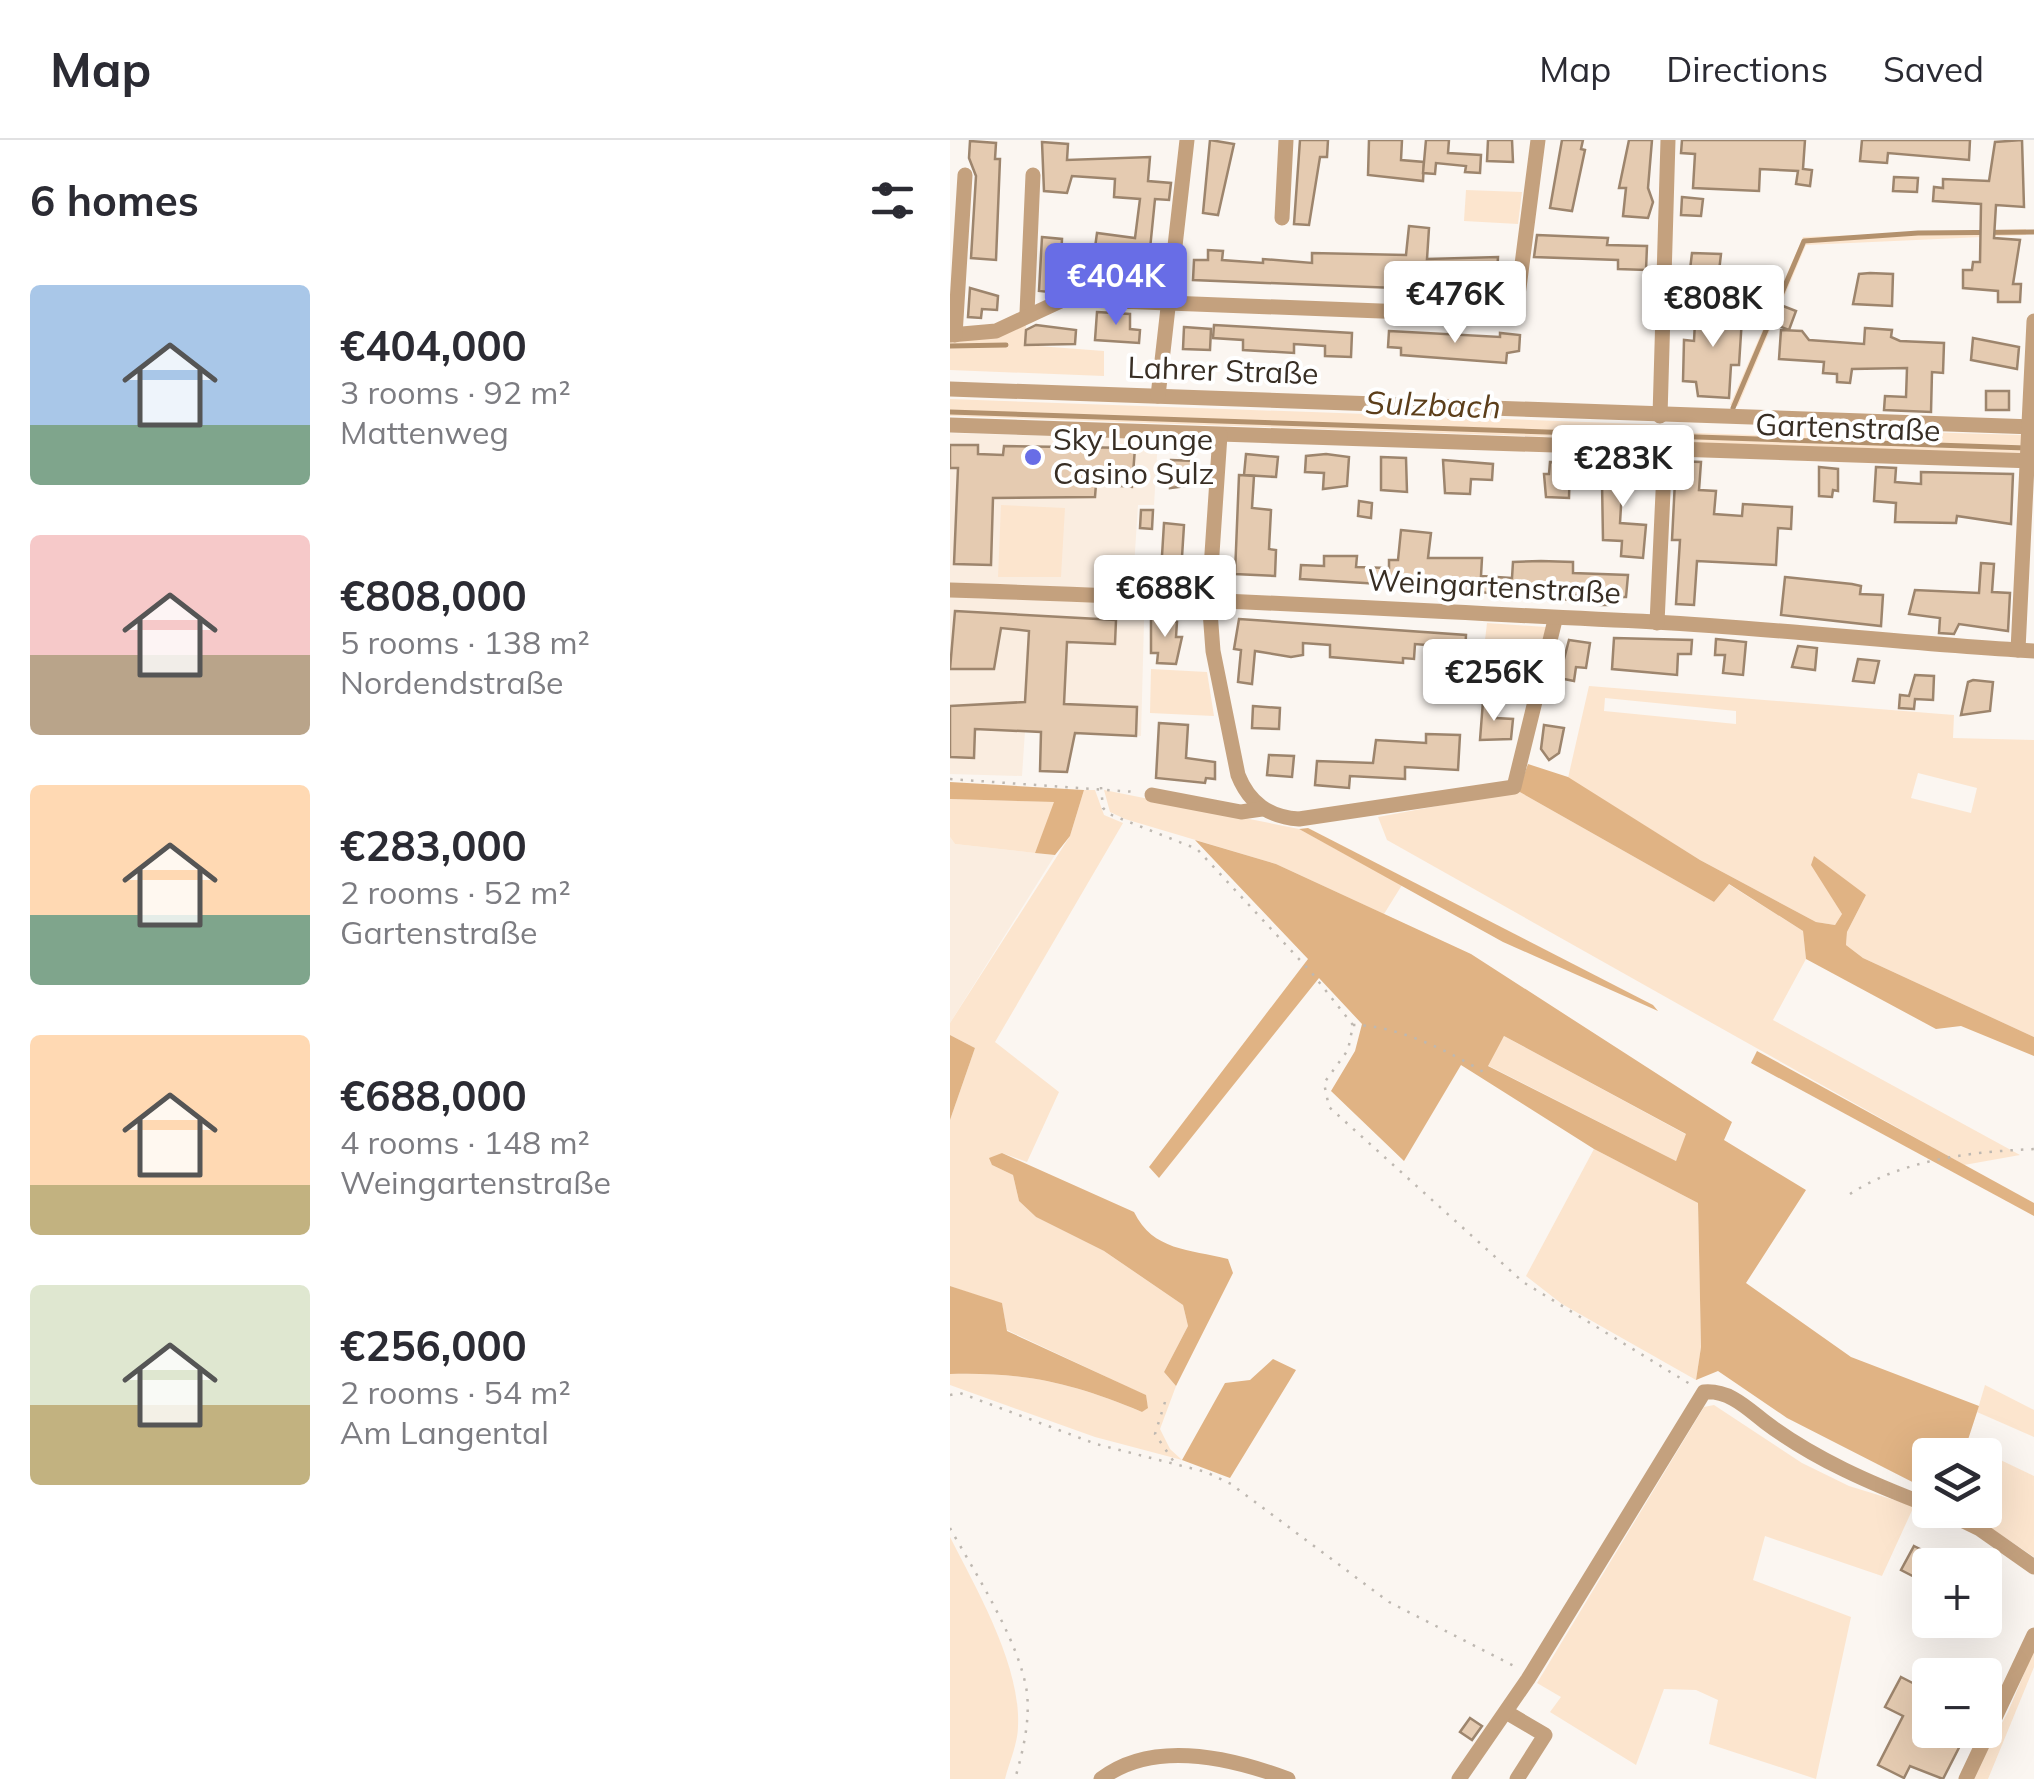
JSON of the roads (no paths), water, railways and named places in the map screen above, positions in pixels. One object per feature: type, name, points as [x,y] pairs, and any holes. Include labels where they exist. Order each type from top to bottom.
[{"type":"street","points":[[1158,396],[1188,140]]},
{"type":"street","points":[[1282,218],[1286,140]]},
{"type":"street","points":[[964,176],[952,335],[996,331],[1027,313],[1065,299],[1511,316],[1516,311],[1538,140]]},
{"type":"street","points":[[1660,416],[1668,140]]},
{"type":"street","points":[[1027,313],[1033,175]]},
{"type":"street","points":[[2026,650],[2034,321]]},
{"type":"street","name":"Lahrer Straße","points":[[950,389],[2032,429]]},
{"type":"street","name":"Gartenstraße","points":[[950,426],[2031,459]]},
{"type":"street","points":[[1220,435],[1209,598],[1213,652],[1229,742],[1244,792],[1278,818],[1299,819],[1514,787],[1554,620]]},
{"type":"street","points":[[1657,622],[1665,450]]},
{"type":"street","name":"Weingartenstraße","points":[[950,590],[1209,598],[1554,620],[1657,622],[2026,650]]},
{"type":"street","points":[[1152,795],[1241,812],[1262,809]]},
{"type":"street","points":[[1459,1779],[1531,1674],[1704,1392],[1718,1391],[1738,1401],[1806,1451],[1912,1498]]},
{"type":"street","points":[[1978,1528],[2034,1567]]},
{"type":"street","points":[[1966,1779],[2034,1635]]},
{"type":"street","points":[[1506,1712],[1545,1735],[1517,1779]]},
{"type":"street","points":[[1102,1779],[1120,1765],[1165,1756],[1227,1760],[1288,1779]]},
{"type":"waterway","points":[[1733,408],[1804,241],[1918,233],[2034,232]]},
{"type":"waterway","points":[[950,346],[1006,345]]},
{"type":"waterway","name":"Sulzbach","points":[[950,412],[2026,448]]},
{"type":"place","name":"Sky Lounge Casino Sulz","points":[[1033,457]]}]
